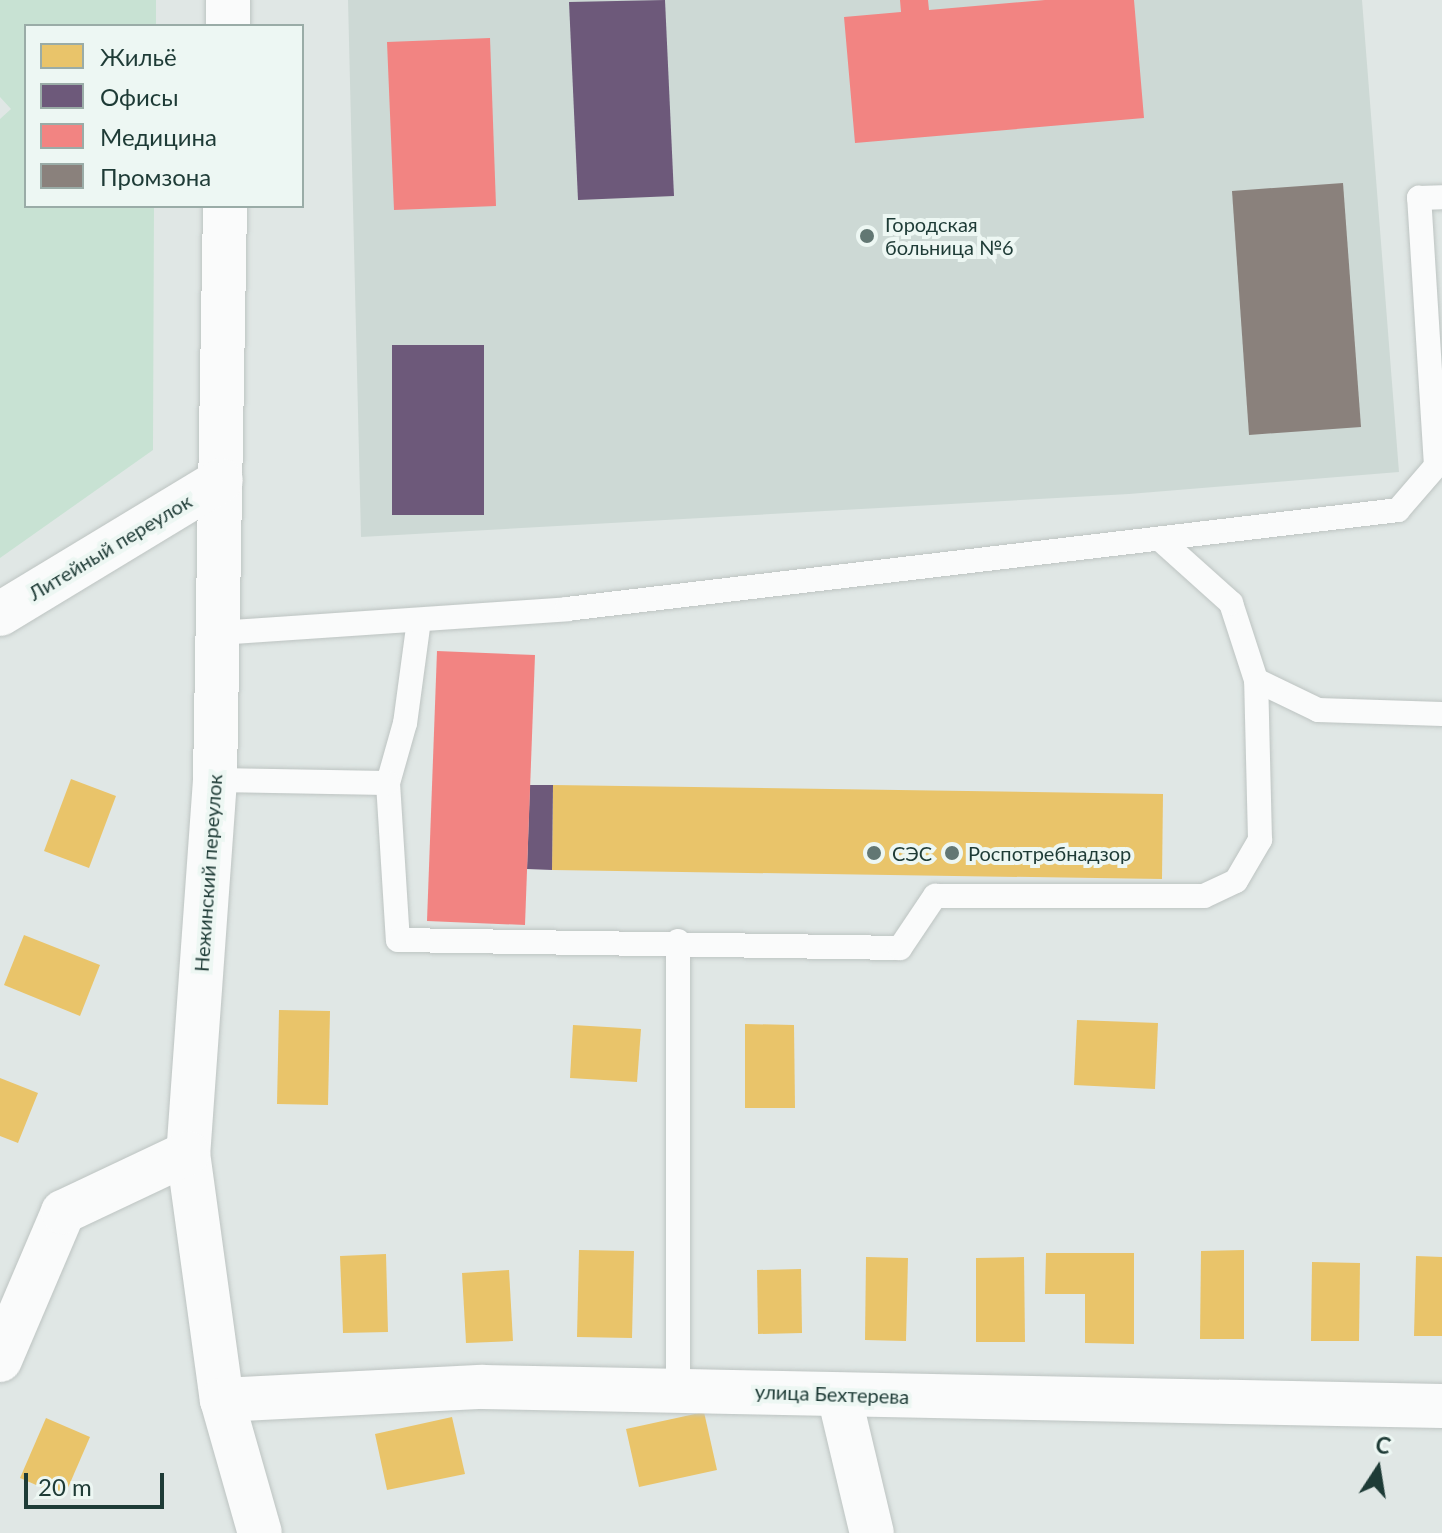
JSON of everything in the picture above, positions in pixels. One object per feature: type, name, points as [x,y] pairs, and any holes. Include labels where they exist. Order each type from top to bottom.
[{"type":"street","points":[[228,0],[228,24]]},
{"type":"street","name":"Нежинский переулок","points":[[225,208],[215,780],[188,1153],[222,1400],[260,1533]]},
{"type":"street","name":"Литейный переулок","points":[[0,614],[221,480]]},
{"type":"street","points":[[0,1360],[63,1212],[188,1153]]},
{"type":"street","name":"улица Бехтерева","points":[[222,1400],[483,1387],[1442,1406]]},
{"type":"street","points":[[839,1395],[872,1533]]},
{"type":"lane","points":[[219,633],[567,609],[1162,541],[1398,510],[1436,466],[1419,198],[1442,197]]},
{"type":"lane","points":[[419,620],[405,723],[388,783],[398,940],[678,941],[900,948],[935,896],[1204,896],[1236,881],[1260,840],[1256,680],[1231,603],[1162,541]]},
{"type":"lane","points":[[1256,680],[1318,710],[1442,714]]},
{"type":"lane","points":[[215,780],[388,783]]},
{"type":"lane","points":[[678,941],[678,1390]]},
{"type":"shaded area","name":"Городская больница №6","points":[[348,0],[1362,0],[1399,472],[1129,494],[361,537]]},
{"type":"green space","points":[[0,0],[156,0],[156,24],[24,24],[24,208],[154,208],[153,450],[0,558],[0,119],[11,109],[0,97]]},
{"type":"building: Жильё","points":[[71,779],[116,796],[89,868],[44,851]]},
{"type":"building: Жильё","points":[[553,785],[1163,794],[1162,879],[552,870]]},
{"type":"building: Жильё","points":[[24,935],[100,965],[80,1016],[4,985]]},
{"type":"building: Жильё","points":[[279,1010],[330,1011],[328,1105],[277,1104]]},
{"type":"building: Жильё","points":[[1077,1020],[1158,1023],[1155,1089],[1074,1085]]},
{"type":"building: Жильё","points":[[745,1024],[794,1025],[795,1108],[745,1108]]},
{"type":"building: Жильё","points":[[573,1025],[641,1029],[637,1082],[570,1078]]},
{"type":"building: Жильё","points":[[0,1078],[38,1093],[18,1143],[0,1136]]},
{"type":"building: Жильё","points":[[579,1250],[634,1251],[632,1338],[577,1337]]},
{"type":"building: Жильё","points":[[1244,1250],[1244,1339],[1200,1339],[1201,1251]]},
{"type":"building: Жильё","points":[[1046,1253],[1134,1253],[1134,1344],[1085,1343],[1085,1294],[1045,1294]]},
{"type":"building: Жильё","points":[[386,1254],[388,1332],[343,1333],[340,1256]]},
{"type":"building: Жильё","points":[[1416,1256],[1442,1257],[1442,1336],[1414,1336]]},
{"type":"building: Жильё","points":[[866,1257],[908,1258],[906,1341],[865,1340]]},
{"type":"building: Жильё","points":[[1024,1257],[1025,1342],[976,1342],[976,1258]]},
{"type":"building: Жильё","points":[[1312,1262],[1360,1263],[1359,1341],[1311,1341]]},
{"type":"building: Жильё","points":[[801,1269],[802,1333],[758,1334],[757,1270]]},
{"type":"building: Жильё","points":[[509,1270],[513,1341],[466,1343],[462,1273]]},
{"type":"building: Жильё","points":[[704,1412],[717,1470],[639,1487],[626,1429]]},
{"type":"building: Жильё","points":[[452,1417],[465,1474],[387,1490],[375,1434]]},
{"type":"building: Жильё","points":[[46,1418],[90,1437],[64,1497],[20,1478]]},
{"type":"building: Офисы","points":[[665,0],[674,196],[578,200],[569,2]]},
{"type":"building: Офисы","points":[[392,345],[484,345],[484,515],[392,515]]},
{"type":"building: Офисы","points":[[530,785],[553,785],[552,870],[527,869]]},
{"type":"building: Медицина","points":[[900,0],[928,0],[929,10],[1045,0],[1134,0],[1144,118],[855,143],[844,17],[901,12]]},
{"type":"building: Медицина","points":[[490,38],[496,206],[394,210],[387,42]]},
{"type":"building: Медицина","points":[[437,651],[535,655],[525,925],[427,921]]},
{"type":"building: Промзона","points":[[1343,183],[1361,427],[1249,435],[1232,191]]},
{"type":"place","name":"Городская больница №6","points":[[867,236]]},
{"type":"place","name":"СЭС","points":[[874,853]]},
{"type":"place","name":"Роспотребнадзор","points":[[952,853]]}]
